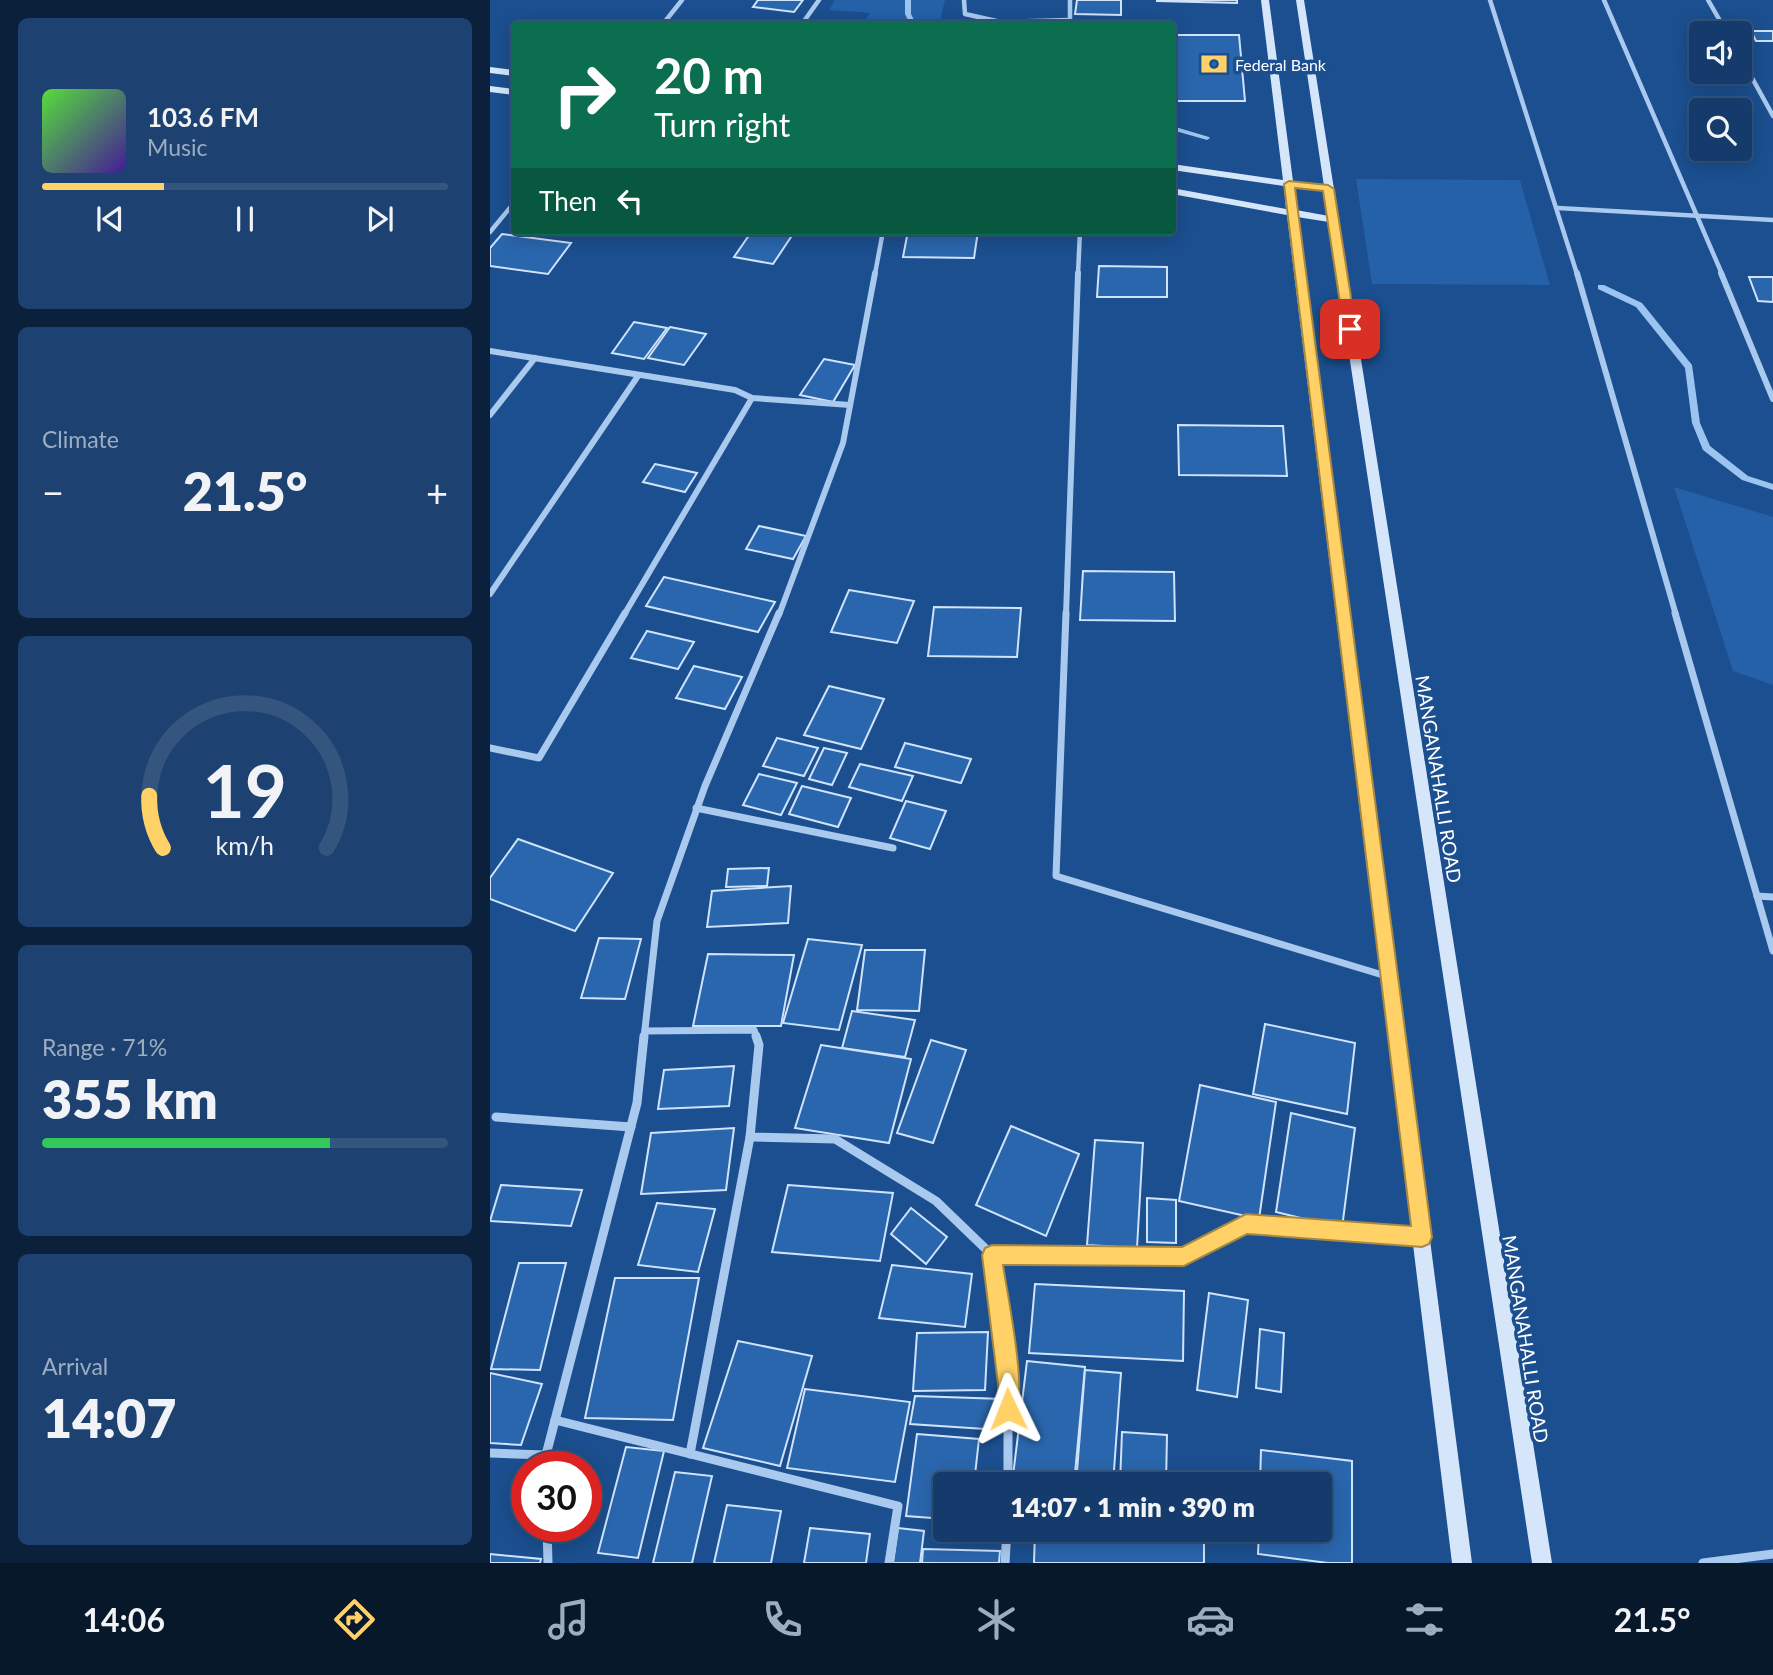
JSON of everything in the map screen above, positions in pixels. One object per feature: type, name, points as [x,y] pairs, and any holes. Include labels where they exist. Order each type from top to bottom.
[{"type":"street","points":[[665,21],[682,0]]},
{"type":"street","points":[[804,21],[819,0]]},
{"type":"street","points":[[964,0],[965,14],[970,17],[1028,21]]},
{"type":"street","points":[[1070,0],[1070,21]]},
{"type":"street","points":[[1265,0],[1462,1563]]},
{"type":"street","name":"MANGANAHALLI ROAD","points":[[1300,0],[1542,1563]]},
{"type":"street","points":[[1490,0],[1558,208],[1773,951]]},
{"type":"street","points":[[1604,0],[1698,216],[1773,399]]},
{"type":"street","points":[[1708,0],[1720,21]]},
{"type":"street","points":[[490,70],[511,73]]},
{"type":"street","points":[[1752,78],[1773,116]]},
{"type":"street","points":[[490,89],[511,92]]},
{"type":"street","points":[[1176,168],[1328,189]]},
{"type":"street","points":[[1176,192],[1333,220]]},
{"type":"street","points":[[490,232],[511,207]]},
{"type":"street","points":[[1558,208],[1773,220]]},
{"type":"street","points":[[547,1451],[637,1104],[657,921],[696,808],[785,600],[843,443],[882,235]]},
{"type":"street","points":[[1080,235],[1056,876],[1389,977]]},
{"type":"street","points":[[490,351],[735,390],[752,398],[850,405]]},
{"type":"street","points":[[490,415],[535,358]]},
{"type":"street","points":[[490,594],[638,376]]},
{"type":"street","points":[[490,748],[539,758],[752,398]]},
{"type":"street","points":[[696,808],[893,848]]},
{"type":"street","points":[[1757,897],[1773,897]]},
{"type":"street","points":[[645,1031],[754,1030],[759,1045],[750,1138],[690,1454]]},
{"type":"street","points":[[496,1117],[631,1127]]},
{"type":"street","points":[[750,1138],[835,1139],[936,1201],[992,1255],[1008,1384],[1008,1472]]},
{"type":"street","points":[[992,1255],[1184,1256],[1246,1224],[1422,1237]]},
{"type":"street","points":[[555,1420],[898,1506],[889,1563]]},
{"type":"street","points":[[490,1453],[511,1454]]},
{"type":"street","points":[[547,1542],[548,1563]]},
{"type":"street","points":[[1005,1563],[1006,1542]]},
{"type":"street","points":[[1703,1563],[1773,1554]]},
{"type":"shaded area","points":[[835,0],[945,0],[940,21],[865,21],[870,13],[829,10]]},
{"type":"shaded area","points":[[1356,179],[1520,180],[1550,285],[1372,284]]},
{"type":"shaded area","points":[[1674,487],[1773,517],[1773,685],[1733,671]]},
{"type":"building","points":[[758,0],[803,0],[794,12],[753,7]]},
{"type":"building","points":[[1077,0],[1121,0],[1121,15],[1075,14]]},
{"type":"building","points":[[1237,0],[1237,3],[1157,1]]},
{"type":"building","points":[[1752,31],[1773,31],[1773,41],[1756,41]]},
{"type":"building","points":[[1176,35],[1239,35],[1245,101],[1176,101]]},
{"type":"building","points":[[502,234],[571,243],[548,274],[490,266],[490,248]]},
{"type":"building","points":[[749,235],[792,235],[773,264],[734,257]]},
{"type":"building","points":[[907,235],[977,235],[974,258],[903,257]]},
{"type":"building","points":[[1099,266],[1167,267],[1167,297],[1097,297]]},
{"type":"building","points":[[1749,277],[1773,277],[1773,302],[1758,301]]},
{"type":"building","points":[[634,322],[667,328],[644,359],[612,353]]},
{"type":"building","points":[[670,327],[706,334],[684,365],[648,358]]},
{"type":"building","points":[[824,359],[855,365],[833,402],[800,395]]},
{"type":"building","points":[[1178,425],[1283,426],[1287,476],[1179,475]]},
{"type":"building","points":[[655,464],[697,473],[685,492],[643,482]]},
{"type":"building","points":[[759,526],[806,536],[793,559],[746,549]]},
{"type":"building","points":[[1083,571],[1174,572],[1175,621],[1080,620]]},
{"type":"building","points":[[664,577],[775,602],[758,632],[646,606]]},
{"type":"building","points":[[849,590],[914,601],[897,643],[831,632]]},
{"type":"building","points":[[934,607],[1021,608],[1017,657],[928,656]]},
{"type":"building","points":[[647,631],[694,642],[678,669],[631,658]]},
{"type":"building","points":[[694,666],[742,677],[725,709],[676,698]]},
{"type":"building","points":[[829,686],[884,699],[861,749],[804,735]]},
{"type":"building","points":[[777,738],[818,748],[804,776],[763,766]]},
{"type":"building","points":[[905,743],[971,759],[961,783],[895,767]]},
{"type":"building","points":[[824,748],[847,753],[832,785],[809,779]]},
{"type":"building","points":[[860,764],[913,776],[902,801],[849,787]]},
{"type":"building","points":[[759,774],[797,783],[781,815],[743,805]]},
{"type":"building","points":[[802,786],[851,798],[838,827],[789,814]]},
{"type":"building","points":[[906,801],[946,811],[930,849],[890,838]]},
{"type":"building","points":[[518,839],[613,873],[575,931],[490,899],[490,878]]},
{"type":"building","points":[[769,868],[767,886],[726,887],[728,869]]},
{"type":"building","points":[[791,886],[788,923],[707,927],[712,891]]},
{"type":"building","points":[[599,938],[641,939],[625,999],[581,998]]},
{"type":"building","points":[[808,939],[862,945],[839,1030],[783,1023]]},
{"type":"building","points":[[865,950],[925,950],[919,1011],[857,1010]]},
{"type":"building","points":[[708,954],[794,955],[781,1026],[693,1026]]},
{"type":"building","points":[[852,1011],[915,1020],[905,1057],[842,1048]]},
{"type":"building","points":[[1265,1024],[1355,1043],[1347,1114],[1253,1094]]},
{"type":"building","points":[[931,1040],[966,1050],[933,1143],[897,1133]]},
{"type":"building","points":[[821,1045],[911,1059],[889,1143],[795,1128]]},
{"type":"building","points":[[734,1066],[729,1106],[658,1109],[664,1070]]},
{"type":"building","points":[[1200,1085],[1276,1102],[1259,1219],[1179,1201]]},
{"type":"building","points":[[1291,1113],[1355,1128],[1342,1228],[1276,1212]]},
{"type":"building","points":[[1011,1126],[1079,1154],[1046,1236],[976,1205]]},
{"type":"building","points":[[734,1128],[726,1190],[641,1194],[651,1133]]},
{"type":"building","points":[[1095,1140],[1143,1143],[1137,1248],[1087,1245]]},
{"type":"building","points":[[501,1185],[582,1190],[571,1226],[490,1221]]},
{"type":"building","points":[[788,1185],[893,1193],[880,1261],[772,1252]]},
{"type":"building","points":[[1147,1198],[1176,1200],[1176,1243],[1147,1242]]},
{"type":"building","points":[[657,1203],[715,1209],[698,1272],[638,1265]]},
{"type":"building","points":[[911,1208],[947,1237],[926,1264],[891,1234]]},
{"type":"building","points":[[519,1263],[566,1263],[540,1370],[491,1369]]},
{"type":"building","points":[[892,1265],[972,1274],[965,1327],[879,1318]]},
{"type":"building","points":[[615,1278],[699,1278],[673,1420],[585,1418]]},
{"type":"building","points":[[1035,1284],[1184,1291],[1183,1361],[1029,1353]]},
{"type":"building","points":[[1209,1293],[1248,1300],[1237,1397],[1197,1390]]},
{"type":"building","points":[[1260,1329],[1284,1333],[1281,1392],[1256,1388]]},
{"type":"building","points":[[988,1332],[985,1390],[913,1391],[917,1333]]},
{"type":"building","points":[[738,1341],[812,1356],[780,1466],[703,1448]]},
{"type":"building","points":[[1027,1361],[1085,1367],[1075,1472],[1013,1472]]},
{"type":"building","points":[[1085,1370],[1121,1373],[1114,1472],[1077,1472]]},
{"type":"building","points":[[490,1373],[542,1384],[521,1445],[490,1443]]},
{"type":"building","points":[[805,1389],[910,1402],[895,1482],[787,1468]]},
{"type":"building","points":[[915,1396],[1003,1399],[1000,1430],[910,1424]]},
{"type":"building","points":[[1122,1432],[1167,1435],[1166,1472],[1120,1472]]},
{"type":"building","points":[[917,1434],[979,1439],[975,1472],[933,1472],[933,1518],[906,1516]]},
{"type":"building","points":[[626,1447],[664,1451],[638,1558],[598,1553]]},
{"type":"building","points":[[1261,1450],[1352,1461],[1352,1563],[1328,1563],[1258,1554],[1258,1542],[1332,1542],[1332,1472],[1260,1472]]},
{"type":"building","points":[[675,1472],[712,1476],[692,1563],[653,1563]]},
{"type":"building","points":[[727,1505],[781,1511],[771,1563],[714,1563]]},
{"type":"building","points":[[810,1528],[870,1534],[866,1563],[804,1563]]},
{"type":"building","points":[[898,1528],[924,1531],[920,1563],[893,1563]]},
{"type":"building","points":[[1035,1542],[1204,1542],[1204,1563],[1034,1563]]},
{"type":"building","points":[[923,1549],[1000,1551],[999,1563],[922,1563]]},
{"type":"building","points":[[490,1554],[541,1559],[540,1563],[490,1563]]},
{"type":"waterway","points":[[908,0],[908,14],[912,21]]},
{"type":"waterway","points":[[1176,129],[1207,138]]},
{"type":"waterway","points":[[1601,287],[1639,305],[1689,367],[1696,423],[1706,448],[1745,478],[1773,487]]},
{"type":"place","name":"Federal Bank","points":[[1214,64]]},
{"type":"route","points":[[1008,1409],[1008,1384],[992,1255],[1184,1256],[1246,1224],[1422,1237],[1289,184],[1328,189],[1350,329]]}]
